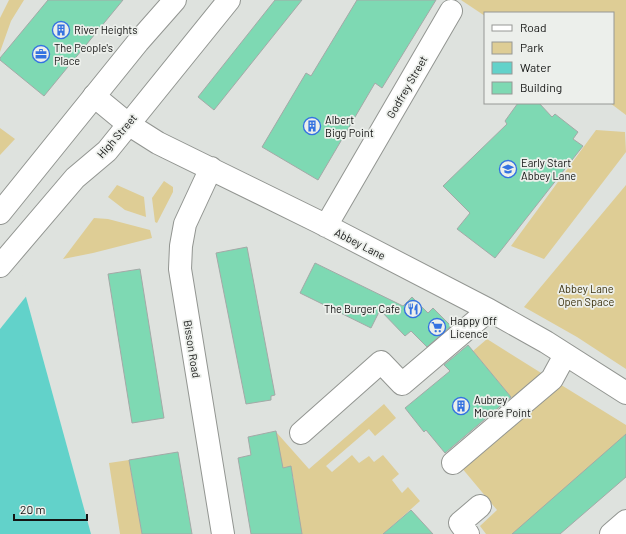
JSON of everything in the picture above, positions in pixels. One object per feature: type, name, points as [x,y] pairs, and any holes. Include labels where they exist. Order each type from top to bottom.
[{"type":"street","points":[[2,212],[138,42],[175,0]]},
{"type":"street","name":"High Street","points":[[0,266],[75,178],[107,152],[229,0]]},
{"type":"street","name":"Godfrey Street","points":[[326,226],[451,11]]},
{"type":"street","name":"Abbey Lane","points":[[94,96],[128,124],[158,143],[326,226],[489,310],[546,342],[626,394]]},
{"type":"street","name":"Bisson Road","points":[[211,168],[185,224],[181,246],[180,269],[223,534]]},
{"type":"street","points":[[300,433],[381,362],[402,384],[489,310]]},
{"type":"street","points":[[453,463],[552,379],[565,355]]},
{"type":"street","points":[[468,534],[460,523],[480,506]]},
{"type":"street","points":[[611,534],[626,522]]},
{"type":"green space","points":[[9,0],[24,0],[11,21],[0,52],[0,18]]},
{"type":"green space","points":[[461,0],[626,0],[626,115],[611,104],[614,104],[614,12],[484,12],[484,15]]},
{"type":"green space","points":[[0,128],[15,139],[0,155]]},
{"type":"green space","points":[[596,130],[625,132],[626,152],[544,259],[511,246]]},
{"type":"green space","points":[[164,181],[173,187],[173,192],[157,223],[155,222],[152,198]]},
{"type":"green space","points":[[117,185],[144,197],[146,217],[125,210],[108,197]]},
{"type":"green space","name":"Abbey Lane Open Space","points":[[626,185],[626,369],[577,337],[524,307]]},
{"type":"green space","points":[[94,218],[108,219],[150,230],[152,238],[63,259]]},
{"type":"green space","points":[[487,339],[546,376],[517,404],[473,351]]},
{"type":"green space","points":[[558,383],[626,425],[626,444],[512,534],[486,534],[480,526],[497,510],[461,467]]},
{"type":"green space","points":[[384,404],[396,418],[375,436],[369,429],[326,466],[332,472],[352,455],[359,463],[369,456],[374,462],[383,455],[399,474],[392,480],[402,493],[408,487],[420,501],[383,534],[302,534],[301,530],[281,533],[279,524],[300,520],[295,491],[275,495],[274,484],[294,481],[291,467],[282,468],[270,434],[277,433],[309,469]]},
{"type":"green space","points":[[129,460],[142,534],[120,534],[109,463]]},
{"type":"water","points":[[0,202],[91,534],[0,534]]},
{"type":"pier","points":[[0,200],[28,294],[0,329]]},
{"type":"building","name":"River Heights","points":[[48,0],[123,0],[44,96],[0,60],[0,58]]},
{"type":"building","points":[[275,0],[302,0],[214,110],[198,97]]},
{"type":"building","points":[[357,0],[436,0],[382,88],[375,83],[318,180],[262,147],[306,73],[311,76]]},
{"type":"building","points":[[517,104],[540,104],[552,117],[555,114],[578,132],[573,139],[583,146],[495,258],[457,229],[470,213],[443,186],[507,124],[505,121]]},
{"type":"building","points":[[247,247],[275,395],[271,396],[271,400],[246,404],[216,253]]},
{"type":"building","points":[[315,263],[403,306],[412,297],[428,313],[433,308],[451,326],[427,347],[411,331],[405,336],[380,310],[371,328],[300,293]]},
{"type":"building","points":[[140,269],[164,418],[132,423],[108,274]]},
{"type":"building","name":"Aubrey Moore Point","points":[[468,345],[511,397],[445,453],[426,430],[424,432],[405,408],[450,371],[444,365]]},
{"type":"building","points":[[276,431],[283,468],[291,466],[302,534],[251,534],[238,458],[251,455],[248,437]]},
{"type":"building","points":[[626,434],[626,477],[560,534],[512,534]]},
{"type":"building","points":[[178,452],[192,534],[142,534],[129,460]]},
{"type":"building","points":[[411,510],[433,534],[383,534]]},
{"type":"place","name":"River Heights","points":[[61,30]]},
{"type":"place","name":"The People's Place","points":[[41,54]]},
{"type":"place","name":"Albert Bigg Point","points":[[312,126]]},
{"type":"place","name":"Early Start Abbey Lane","points":[[508,169]]},
{"type":"place","name":"The Burger Cafe","points":[[413,309]]},
{"type":"place","name":"Happy Off Licence","points":[[437,327]]},
{"type":"place","name":"Aubrey Moore Point","points":[[461,406]]}]
